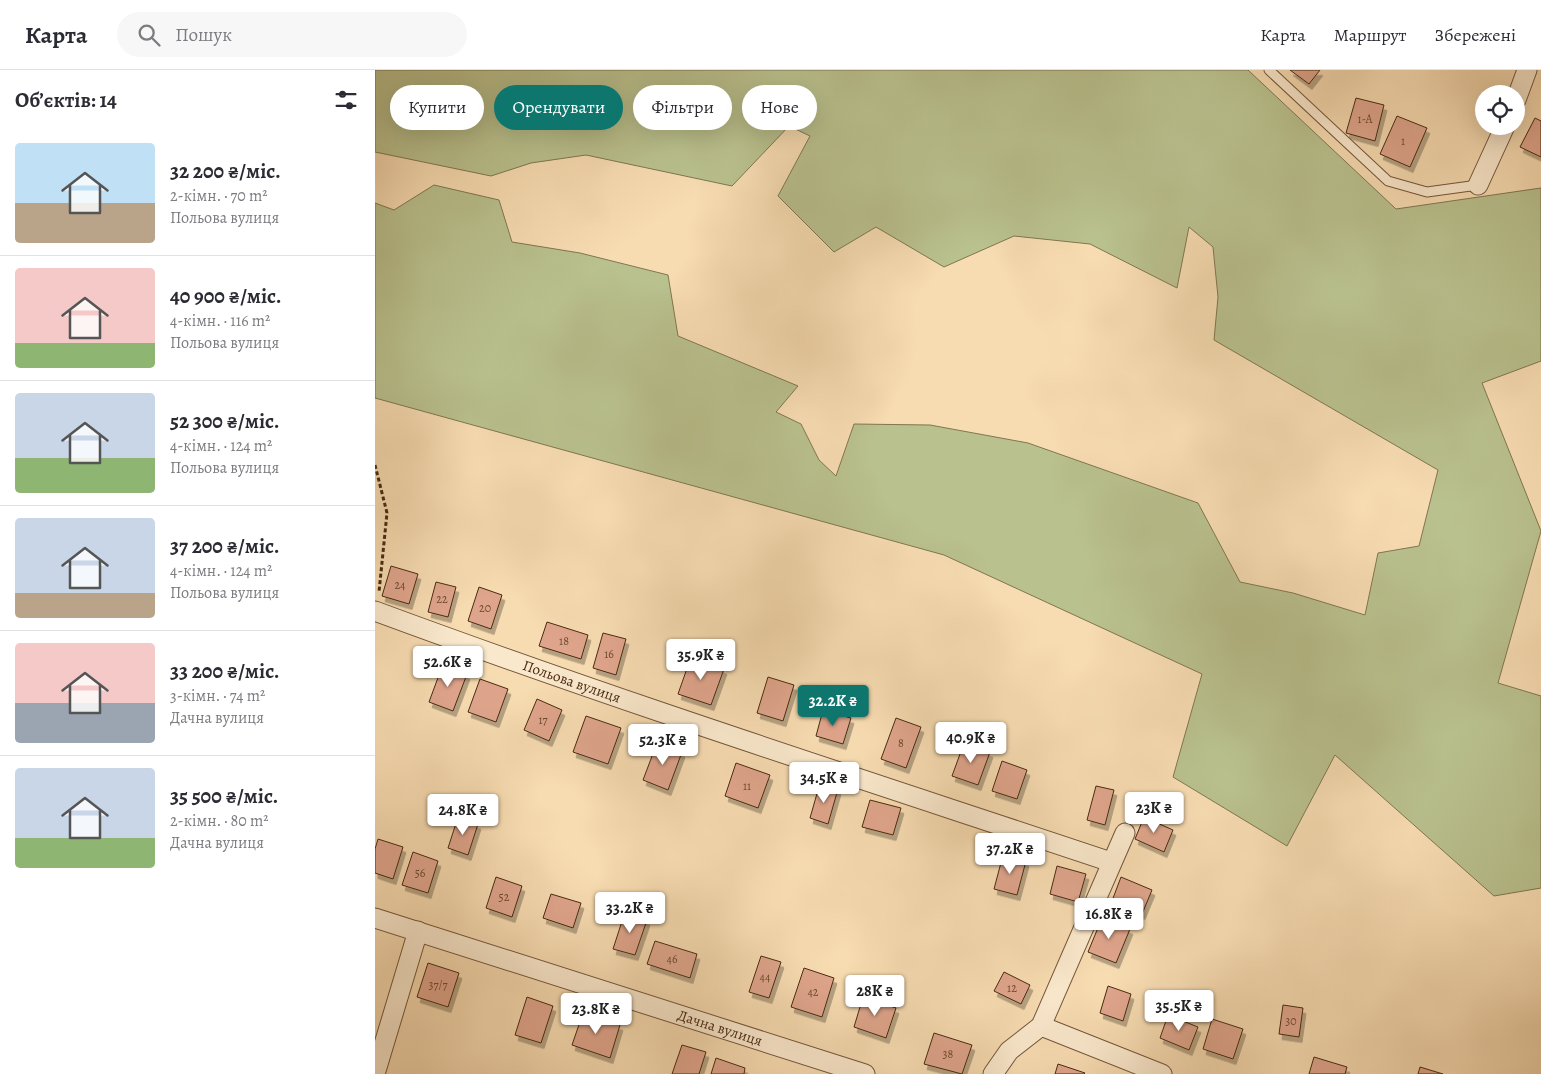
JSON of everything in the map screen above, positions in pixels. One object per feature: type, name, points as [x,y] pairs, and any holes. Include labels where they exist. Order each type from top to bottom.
[{"type":"street","points":[[1522,85],[1527,70]]},
{"type":"street","points":[[1478,185],[1501,135]]},
{"type":"street","name":"Польова вулиця","points":[[376,611],[503,658],[710,730],[1111,862]]},
{"type":"street","points":[[993,1074],[1009,1051],[1041,1026],[1111,862],[1125,834]]},
{"type":"street","name":"Дачна вулиця","points":[[375,918],[865,1074]]},
{"type":"street","points":[[375,1074],[418,932]]},
{"type":"street","points":[[1041,1026],[1162,1074]]},
{"type":"lane","points":[[1269,70],[1388,181],[1427,192],[1478,185]]},
{"type":"path","points":[[375,465],[387,513],[376,611]]},
{"type":"green space","points":[[375,70],[1248,70],[1396,209],[1541,188],[1541,361],[1482,383],[1541,531],[1498,683],[1541,696],[1541,888],[1494,896],[1335,755],[1287,846],[1173,777],[1202,674],[944,555],[375,398],[375,203],[394,210],[434,185],[499,200],[512,242],[580,253],[668,275],[678,336],[798,386],[776,412],[801,424],[819,460],[836,476],[854,424],[930,425],[1028,443],[1198,503],[1240,582],[1293,593],[1365,615],[1378,553],[1419,546],[1438,470],[1214,340],[1218,297],[1213,247],[1189,227],[1177,288],[1090,244],[1014,236],[944,267],[876,227],[834,252],[778,196],[810,136],[797,130],[817,130],[817,85],[742,85],[742,130],[785,130],[732,186],[586,155],[531,163],[491,176],[375,152]]},
{"type":"building","points":[[1290,70],[1320,70],[1309,84]]},
{"type":"building","points":[[1356,98],[1384,105],[1375,141],[1346,133]]},
{"type":"building","points":[[1397,116],[1427,128],[1410,167],[1380,154]]},
{"type":"building","points":[[1535,118],[1541,121],[1541,157],[1520,147]]},
{"type":"building","points":[[391,566],[418,574],[409,604],[382,596]]},
{"type":"building","points":[[436,582],[456,587],[448,617],[428,612]]},
{"type":"building","points":[[479,587],[502,595],[491,629],[468,621]]},
{"type":"building","points":[[547,622],[588,635],[581,659],[539,646]]},
{"type":"building","points":[[603,633],[626,639],[616,675],[593,668]]},
{"type":"building","points":[[691,657],[724,669],[711,705],[678,694]]},
{"type":"building","points":[[443,664],[467,674],[453,711],[429,702]]},
{"type":"building","points":[[768,677],[794,685],[783,721],[757,713]]},
{"type":"building","points":[[480,679],[508,689],[496,722],[468,712]]},
{"type":"building","points":[[537,699],[562,710],[549,741],[524,730]]},
{"type":"building","points":[[823,710],[851,718],[843,744],[816,736]]},
{"type":"building","points":[[586,716],[621,728],[608,764],[573,752]]},
{"type":"building","points":[[896,718],[921,727],[906,768],[881,759]]},
{"type":"building","points":[[657,743],[682,752],[668,790],[643,780]]},
{"type":"building","points":[[964,743],[990,752],[978,785],[952,776]]},
{"type":"building","points":[[1002,761],[1027,770],[1017,799],[992,791]]},
{"type":"building","points":[[736,763],[770,775],[758,808],[725,796]]},
{"type":"building","points":[[820,783],[838,789],[828,824],[810,818]]},
{"type":"building","points":[[1096,786],[1114,790],[1105,825],[1087,820]]},
{"type":"building","points":[[870,800],[901,808],[893,835],[862,827]]},
{"type":"building","points":[[458,817],[478,824],[468,855],[448,848]]},
{"type":"building","points":[[1144,817],[1173,830],[1164,852],[1135,839]]},
{"type":"building","points":[[378,839],[403,847],[393,879],[375,873],[375,849]]},
{"type":"building","points":[[413,852],[438,861],[428,893],[402,885]]},
{"type":"building","points":[[1003,855],[1026,861],[1017,895],[994,889]]},
{"type":"building","points":[[1057,866],[1086,874],[1078,902],[1050,894]]},
{"type":"building","points":[[496,877],[522,886],[512,917],[486,908]]},
{"type":"building","points":[[1121,877],[1152,890],[1142,914],[1112,901]]},
{"type":"building","points":[[551,894],[581,903],[573,928],[543,918]]},
{"type":"building","points":[[625,912],[647,920],[635,955],[613,949]]},
{"type":"building","points":[[1102,918],[1130,929],[1116,963],[1088,952]]},
{"type":"building","points":[[655,941],[697,954],[690,978],[647,964]]},
{"type":"building","points":[[761,956],[781,962],[769,998],[749,992]]},
{"type":"building","points":[[428,963],[459,973],[448,1007],[417,997]]},
{"type":"building","points":[[804,968],[834,978],[822,1017],[791,1007]]},
{"type":"building","points":[[1004,972],[1030,985],[1021,1004],[994,991]]},
{"type":"building","points":[[1108,986],[1131,994],[1123,1021],[1100,1013]]},
{"type":"building","points":[[527,997],[553,1006],[541,1043],[515,1035]]},
{"type":"building","points":[[863,997],[896,1008],[886,1038],[854,1027]]},
{"type":"building","points":[[1283,1005],[1303,1008],[1299,1037],[1279,1034]]},
{"type":"building","points":[[583,1013],[620,1025],[610,1058],[572,1045]]},
{"type":"building","points":[[1168,1015],[1198,1027],[1189,1050],[1160,1038]]},
{"type":"building","points":[[1212,1019],[1243,1029],[1233,1059],[1203,1049]]},
{"type":"building","points":[[934,1033],[972,1045],[962,1074],[924,1064]]},
{"type":"building","points":[[682,1045],[706,1052],[699,1074],[672,1074]]},
{"type":"building","points":[[1314,1057],[1347,1067],[1345,1074],[1309,1074]]},
{"type":"building","points":[[716,1058],[745,1068],[744,1074],[711,1074]]},
{"type":"building","points":[[1058,1064],[1085,1073],[1055,1074]]},
{"type":"building","points":[[1420,1067],[1443,1074],[1418,1074]]}]
